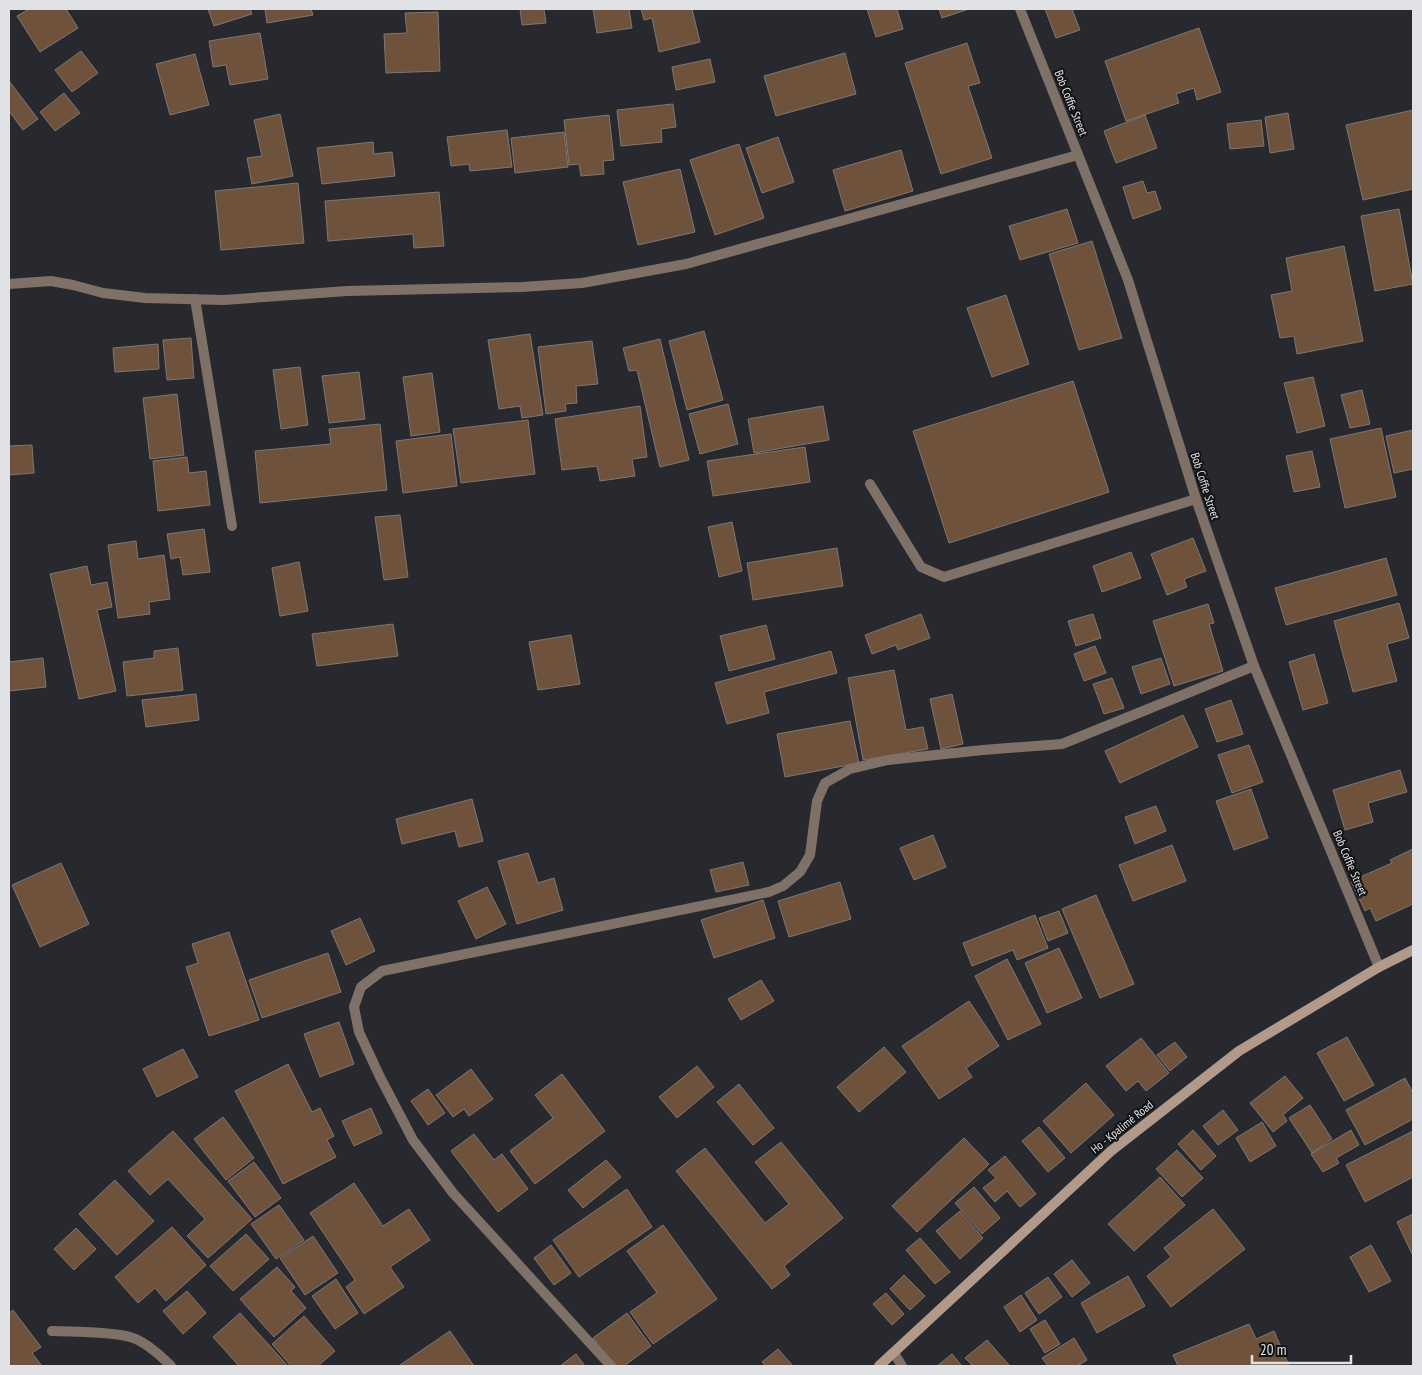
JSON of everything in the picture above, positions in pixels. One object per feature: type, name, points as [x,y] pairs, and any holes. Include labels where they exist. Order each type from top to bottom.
[{"type":"main road","name":"Ho - Kpalimé Road","points":[[881,1365],[1003,1249],[1111,1151],[1239,1050],[1379,966],[1413,950]]},
{"type":"street","name":"Bob Coffie Street","points":[[1020,9],[1128,280],[1196,499],[1254,666],[1379,966]]},
{"type":"street","points":[[9,284],[51,281],[103,293],[145,298],[224,300],[347,291],[522,287],[582,283],[686,264],[1078,155]]},
{"type":"street","points":[[195,299],[232,526]]},
{"type":"street","points":[[870,484],[921,567],[944,577],[1196,499]]},
{"type":"street","points":[[611,1366],[453,1193],[413,1140],[359,1032],[354,1007],[361,987],[382,971],[768,892],[783,886],[800,872],[810,855],[817,802],[825,783],[850,769],[888,760],[1062,744],[1254,666]]},
{"type":"street","points":[[52,1331],[131,1337],[148,1346],[171,1366]]},
{"type":"street","points":[[894,1353],[902,1366]]},
{"type":"building","points":[[29,9],[66,9],[78,28],[40,52],[17,16]]},
{"type":"building","points":[[208,9],[250,9],[252,14],[214,26]]},
{"type":"building","points":[[265,9],[311,9],[313,15],[267,23]]},
{"type":"building","points":[[520,9],[544,9],[546,23],[522,25]]},
{"type":"building","points":[[593,9],[629,9],[632,28],[597,33]]},
{"type":"building","points":[[641,9],[692,9],[700,42],[659,52],[652,18],[644,20]]},
{"type":"building","points":[[867,9],[897,9],[903,29],[876,37]]},
{"type":"building","points":[[939,9],[969,9],[942,18]]},
{"type":"building","points":[[1045,9],[1072,9],[1080,30],[1056,38]]},
{"type":"building","points":[[438,12],[440,71],[386,73],[384,34],[407,33],[405,13]]},
{"type":"building","points":[[1199,28],[1221,92],[1197,100],[1194,88],[1176,94],[1179,103],[1126,121],[1105,61]]},
{"type":"building","points":[[260,33],[268,79],[230,85],[226,65],[213,67],[209,41]]},
{"type":"building","points":[[967,43],[980,83],[968,86],[992,158],[941,174],[905,63]]},
{"type":"building","points":[[81,51],[98,73],[72,92],[55,70]]},
{"type":"building","points":[[845,53],[856,94],[776,116],[764,76]]},
{"type":"building","points":[[195,54],[209,105],[170,115],[156,64]]},
{"type":"building","points":[[710,59],[715,82],[676,90],[672,67]]},
{"type":"building","points":[[9,81],[38,119],[23,130],[9,111]]},
{"type":"building","points":[[64,93],[80,113],[55,131],[40,112]]},
{"type":"building","points":[[673,104],[676,127],[661,129],[662,142],[621,146],[617,110]]},
{"type":"building","points":[[1413,110],[1413,189],[1363,200],[1346,125]]},
{"type":"building","points":[[1288,113],[1294,149],[1270,153],[1265,117]]},
{"type":"building","points":[[280,114],[293,176],[252,184],[247,158],[262,156],[254,120]]},
{"type":"building","points":[[609,115],[614,160],[603,161],[604,174],[581,176],[579,164],[569,165],[564,120]]},
{"type":"building","points":[[1145,115],[1157,148],[1116,163],[1104,131]]},
{"type":"building","points":[[1261,120],[1264,146],[1230,149],[1227,124]]},
{"type":"building","points":[[507,130],[512,167],[470,171],[469,164],[451,166],[447,137]]},
{"type":"building","points":[[564,132],[568,167],[515,173],[511,138]]},
{"type":"building","points":[[778,137],[794,182],[762,193],[746,148]]},
{"type":"building","points":[[373,142],[374,154],[392,152],[395,176],[322,184],[317,148]]},
{"type":"building","points":[[739,144],[764,218],[715,235],[690,160]]},
{"type":"building","points":[[901,150],[913,191],[845,211],[833,170]]},
{"type":"building","points":[[680,169],[695,232],[638,245],[623,182]]},
{"type":"building","points":[[1143,181],[1147,193],[1155,191],[1161,209],[1133,219],[1123,187]]},
{"type":"building","points":[[298,183],[304,243],[221,250],[215,191]]},
{"type":"building","points":[[439,192],[444,246],[414,248],[413,234],[328,241],[325,201]]},
{"type":"building","points":[[1067,209],[1078,243],[1020,260],[1009,226]]},
{"type":"building","points":[[1399,209],[1413,284],[1375,291],[1361,216]]},
{"type":"building","points":[[1092,241],[1122,338],[1079,350],[1049,254]]},
{"type":"building","points":[[1344,246],[1363,341],[1297,354],[1294,336],[1280,338],[1271,295],[1292,291],[1286,258]]},
{"type":"building","points":[[1006,295],[1029,364],[992,377],[967,308]]},
{"type":"building","points":[[704,331],[723,400],[687,410],[669,341]]},
{"type":"building","points":[[530,334],[543,415],[522,418],[520,406],[499,409],[488,340]]},
{"type":"building","points":[[191,338],[194,378],[167,380],[163,340]]},
{"type":"building","points":[[660,339],[689,460],[660,467],[637,370],[629,371],[623,348]]},
{"type":"building","points":[[592,341],[598,384],[576,386],[577,403],[565,404],[566,411],[546,414],[538,347]]},
{"type":"building","points":[[158,344],[159,369],[115,372],[113,348]]},
{"type":"building","points":[[300,367],[308,425],[281,429],[273,370]]},
{"type":"building","points":[[359,372],[365,419],[329,423],[322,376]]},
{"type":"building","points":[[432,373],[440,432],[411,436],[403,377]]},
{"type":"building","points":[[1313,377],[1325,426],[1297,433],[1284,383]]},
{"type":"building","points":[[1073,381],[1109,492],[949,543],[913,431]]},
{"type":"building","points":[[1362,390],[1370,424],[1350,428],[1341,395]]},
{"type":"building","points":[[177,394],[184,455],[150,459],[143,398]]},
{"type":"building","points":[[728,404],[738,444],[700,454],[689,414]]},
{"type":"building","points":[[640,406],[647,457],[632,459],[635,476],[600,481],[597,466],[562,470],[555,419]]},
{"type":"building","points":[[823,406],[829,440],[754,453],[748,419]]},
{"type":"building","points":[[528,420],[535,474],[461,483],[453,429]]},
{"type":"building","points":[[380,424],[387,490],[260,503],[255,451],[331,444],[329,429]]},
{"type":"building","points":[[1381,428],[1396,497],[1345,508],[1330,439]]},
{"type":"building","points":[[1413,430],[1413,469],[1394,473],[1386,436]]},
{"type":"building","points":[[451,434],[457,486],[403,493],[396,441]]},
{"type":"building","points":[[32,445],[34,473],[9,475],[9,446]]},
{"type":"building","points":[[805,447],[810,482],[713,496],[707,461]]},
{"type":"building","points":[[1312,451],[1320,487],[1294,492],[1286,456]]},
{"type":"building","points":[[187,457],[189,473],[206,471],[210,505],[158,511],[153,461]]},
{"type":"building","points":[[400,515],[408,577],[384,580],[375,517]]},
{"type":"building","points":[[732,522],[742,571],[719,577],[708,527]]},
{"type":"building","points":[[204,529],[210,572],[183,575],[180,557],[171,559],[167,534]]},
{"type":"building","points":[[1193,538],[1206,571],[1184,579],[1187,587],[1167,595],[1151,554]]},
{"type":"building","points":[[136,541],[138,559],[164,555],[170,599],[149,602],[150,614],[118,618],[108,545]]},
{"type":"building","points":[[837,548],[843,586],[753,600],[747,563]]},
{"type":"building","points":[[1131,552],[1141,578],[1102,592],[1093,566]]},
{"type":"building","points":[[1386,558],[1397,595],[1286,625],[1275,588]]},
{"type":"building","points":[[299,562],[308,611],[280,616],[272,568]]},
{"type":"building","points":[[87,566],[91,585],[107,582],[112,607],[97,610],[116,691],[79,699],[50,574]]},
{"type":"building","points":[[1399,603],[1409,638],[1387,644],[1397,681],[1353,692],[1334,621]]},
{"type":"building","points":[[1208,604],[1214,623],[1209,624],[1223,671],[1174,686],[1153,621]]},
{"type":"building","points":[[921,614],[930,638],[898,650],[896,645],[872,654],[865,635]]},
{"type":"building","points":[[1093,614],[1101,638],[1076,646],[1068,621]]},
{"type":"building","points":[[393,624],[398,656],[317,666],[312,634]]},
{"type":"building","points":[[766,625],[775,659],[729,671],[720,636]]},
{"type":"building","points":[[571,635],[580,684],[538,690],[529,642]]},
{"type":"building","points":[[1095,646],[1106,673],[1084,681],[1074,654]]},
{"type":"building","points":[[178,648],[183,690],[127,696],[123,662],[154,658],[154,651]]},
{"type":"building","points":[[831,651],[837,673],[764,692],[769,713],[727,724],[715,683]]},
{"type":"building","points":[[1314,654],[1328,703],[1303,710],[1289,662]]},
{"type":"building","points":[[43,658],[46,687],[9,691],[9,662]]},
{"type":"building","points":[[1161,658],[1170,684],[1141,694],[1132,667]]},
{"type":"building","points":[[894,670],[906,730],[923,727],[928,749],[863,760],[848,678]]},
{"type":"building","points":[[1112,678],[1124,708],[1104,714],[1093,684]]},
{"type":"building","points":[[196,694],[199,720],[146,727],[142,700]]},
{"type":"building","points":[[952,694],[963,744],[941,749],[930,699]]},
{"type":"building","points":[[1231,700],[1243,734],[1217,742],[1205,709]]},
{"type":"building","points":[[1183,715],[1198,747],[1120,783],[1105,751]]},
{"type":"building","points":[[850,721],[859,763],[785,777],[777,734]]},
{"type":"building","points":[[1249,745],[1263,782],[1232,793],[1218,755]]},
{"type":"building","points":[[1400,770],[1407,792],[1368,803],[1373,822],[1345,830],[1333,790]]},
{"type":"building","points":[[1251,789],[1268,838],[1234,850],[1216,801]]},
{"type":"building","points":[[472,799],[483,841],[459,847],[455,831],[402,844],[396,819]]},
{"type":"building","points":[[1156,806],[1166,831],[1135,844],[1125,817]]},
{"type":"building","points":[[933,835],[946,867],[914,880],[900,848]]},
{"type":"building","points":[[1172,845],[1186,881],[1133,901],[1119,865]]},
{"type":"building","points":[[1413,849],[1413,904],[1376,921],[1370,908],[1365,911],[1351,881],[1392,863],[1390,860]]},
{"type":"building","points":[[528,853],[538,883],[554,878],[563,910],[517,924],[498,861]]},
{"type":"building","points":[[743,862],[749,885],[716,892],[710,870]]},
{"type":"building","points":[[61,863],[89,924],[40,947],[12,885]]},
{"type":"building","points":[[840,882],[851,919],[789,937],[778,901]]},
{"type":"building","points":[[487,887],[506,924],[476,939],[458,901]]},
{"type":"building","points":[[1096,895],[1134,984],[1100,998],[1062,909]]},
{"type":"building","points":[[763,900],[775,938],[714,958],[701,920]]},
{"type":"building","points":[[1059,911],[1068,933],[1048,941],[1039,918]]},
{"type":"building","points":[[1035,915],[1048,948],[1017,960],[1013,950],[972,966],[963,943]]},
{"type":"building","points":[[360,918],[375,951],[346,965],[331,931]]},
{"type":"building","points":[[229,932],[259,1020],[209,1036],[186,967],[198,963],[192,944]]},
{"type":"building","points":[[1059,948],[1082,998],[1047,1013],[1025,963]]},
{"type":"building","points":[[328,953],[341,992],[262,1018],[249,980]]},
{"type":"building","points":[[1007,959],[1041,1024],[1008,1040],[975,976]]},
{"type":"building","points":[[761,980],[774,1001],[741,1020],[728,999]]},
{"type":"building","points":[[969,1001],[999,1046],[966,1068],[972,1077],[939,1099],[902,1046]]},
{"type":"building","points":[[339,1022],[354,1064],[320,1077],[304,1034]]},
{"type":"building","points":[[1347,1037],[1374,1085],[1344,1101],[1317,1053]]},
{"type":"building","points":[[1141,1038],[1169,1073],[1146,1091],[1138,1081],[1126,1091],[1106,1066]]},
{"type":"building","points":[[1175,1042],[1187,1057],[1170,1071],[1157,1055]]},
{"type":"building","points":[[884,1047],[906,1072],[859,1112],[837,1087]]},
{"type":"building","points":[[183,1049],[198,1077],[157,1097],[143,1069]]},
{"type":"building","points":[[288,1064],[312,1112],[320,1108],[334,1136],[327,1140],[336,1157],[283,1184],[235,1091]]},
{"type":"building","points":[[697,1066],[714,1087],[677,1118],[659,1097]]},
{"type":"building","points":[[471,1069],[493,1099],[469,1116],[464,1109],[453,1117],[436,1095]]},
{"type":"building","points":[[562,1074],[605,1131],[535,1184],[510,1151],[553,1118],[535,1095]]},
{"type":"building","points":[[1285,1076],[1303,1098],[1283,1115],[1287,1121],[1273,1132],[1250,1103]]},
{"type":"building","points":[[1405,1078],[1413,1093],[1413,1119],[1365,1145],[1346,1110]]},
{"type":"building","points":[[1086,1083],[1114,1115],[1071,1153],[1043,1121]]},
{"type":"building","points":[[739,1084],[774,1128],[753,1145],[717,1102]]},
{"type":"building","points":[[428,1089],[445,1113],[428,1125],[411,1101]]},
{"type":"building","points":[[1310,1105],[1332,1139],[1312,1153],[1289,1118]]},
{"type":"building","points":[[371,1108],[382,1133],[354,1146],[342,1121]]},
{"type":"building","points":[[1223,1110],[1238,1130],[1218,1145],[1203,1126]]},
{"type":"building","points":[[223,1117],[254,1158],[226,1180],[194,1139]]},
{"type":"building","points":[[1262,1122],[1276,1146],[1250,1162],[1236,1138]]},
{"type":"building","points":[[1039,1127],[1065,1158],[1048,1172],[1022,1141]]},
{"type":"building","points":[[1193,1130],[1216,1156],[1201,1170],[1178,1144]]},
{"type":"building","points":[[1351,1130],[1359,1145],[1336,1158],[1339,1163],[1323,1172],[1311,1154]]},
{"type":"building","points":[[173,1131],[252,1219],[208,1258],[187,1236],[205,1219],[168,1179],[150,1195],[128,1171]]},
{"type":"building","points":[[1413,1131],[1413,1177],[1365,1202],[1346,1165]]},
{"type":"building","points":[[474,1134],[494,1160],[502,1154],[528,1189],[498,1212],[451,1151]]},
{"type":"building","points":[[964,1138],[989,1164],[917,1232],[892,1206]]},
{"type":"building","points":[[781,1142],[843,1218],[784,1266],[790,1275],[772,1289],[676,1171],[705,1148],[765,1223],[789,1204],[755,1162]]},
{"type":"building","points":[[1177,1150],[1203,1178],[1182,1197],[1156,1169]]},
{"type":"building","points":[[1005,1156],[1036,1194],[1020,1207],[1007,1191],[995,1202],[983,1188],[996,1178],[988,1170]]},
{"type":"building","points":[[606,1160],[621,1177],[583,1208],[568,1190]]},
{"type":"building","points":[[254,1162],[281,1198],[255,1217],[228,1181]]},
{"type":"building","points":[[1160,1177],[1185,1205],[1134,1251],[1108,1224]]},
{"type":"building","points":[[115,1180],[154,1221],[117,1255],[79,1214]]},
{"type":"building","points":[[354,1183],[383,1226],[409,1209],[430,1240],[390,1267],[404,1287],[364,1314],[346,1287],[355,1280],[310,1213]]},
{"type":"building","points":[[974,1187],[1000,1218],[982,1234],[955,1203]]},
{"type":"building","points":[[627,1189],[652,1227],[579,1277],[553,1240]]},
{"type":"building","points":[[279,1205],[304,1240],[276,1259],[251,1224]]},
{"type":"building","points":[[1213,1209],[1245,1249],[1171,1307],[1147,1276],[1171,1257],[1164,1248]]},
{"type":"building","points":[[960,1211],[983,1238],[960,1259],[936,1231]]},
{"type":"building","points":[[1413,1214],[1413,1256],[1397,1222]]},
{"type":"building","points":[[663,1225],[717,1299],[653,1344],[630,1312],[657,1293],[627,1251]]},
{"type":"building","points":[[172,1227],[206,1265],[166,1301],[155,1288],[138,1303],[115,1277]]},
{"type":"building","points":[[76,1228],[96,1249],[74,1270],[54,1249]]},
{"type":"building","points":[[246,1234],[269,1259],[233,1291],[210,1266]]},
{"type":"building","points":[[313,1236],[338,1273],[305,1295],[280,1258]]},
{"type":"building","points":[[920,1238],[950,1272],[935,1284],[906,1250]]},
{"type":"building","points":[[551,1245],[571,1273],[554,1285],[534,1258]]},
{"type":"building","points":[[1371,1245],[1391,1281],[1369,1292],[1350,1257]]},
{"type":"building","points":[[1072,1260],[1090,1283],[1072,1297],[1054,1274]]},
{"type":"building","points":[[277,1267],[295,1287],[291,1291],[306,1308],[274,1337],[240,1299]]},
{"type":"building","points":[[904,1275],[925,1296],[910,1310],[890,1289]]},
{"type":"building","points":[[1128,1276],[1145,1306],[1097,1333],[1081,1303]]},
{"type":"building","points":[[1048,1277],[1062,1297],[1039,1314],[1025,1293]]},
{"type":"building","points":[[336,1279],[358,1313],[335,1329],[312,1296]]},
{"type":"building","points":[[187,1291],[206,1313],[183,1334],[163,1311]]},
{"type":"building","points":[[886,1293],[904,1314],[892,1325],[873,1304]]},
{"type":"building","points":[[1021,1295],[1037,1320],[1020,1332],[1004,1307]]},
{"type":"building","points":[[13,1310],[41,1347],[32,1353],[42,1366],[9,1366],[9,1313]]},
{"type":"building","points":[[240,1313],[288,1366],[239,1366],[213,1337]]},
{"type":"building","points":[[627,1313],[651,1346],[624,1366],[613,1366],[593,1338]]},
{"type":"building","points":[[304,1316],[335,1351],[318,1366],[291,1366],[272,1344]]},
{"type":"building","points":[[1045,1320],[1060,1344],[1045,1353],[1030,1329]]},
{"type":"building","points":[[1249,1324],[1256,1339],[1274,1331],[1289,1366],[1178,1366],[1173,1355]]},
{"type":"building","points":[[450,1331],[474,1366],[400,1366],[400,1365]]},
{"type":"building","points":[[1074,1338],[1087,1360],[1077,1366],[1048,1366],[1042,1358]]},
{"type":"building","points":[[987,1340],[1008,1366],[973,1366],[965,1358]]},
{"type":"building","points":[[778,1349],[793,1366],[766,1366],[762,1362]]},
{"type":"building","points":[[576,1354],[585,1366],[560,1366]]},
{"type":"building","points":[[952,1354],[962,1366],[937,1366]]}]
